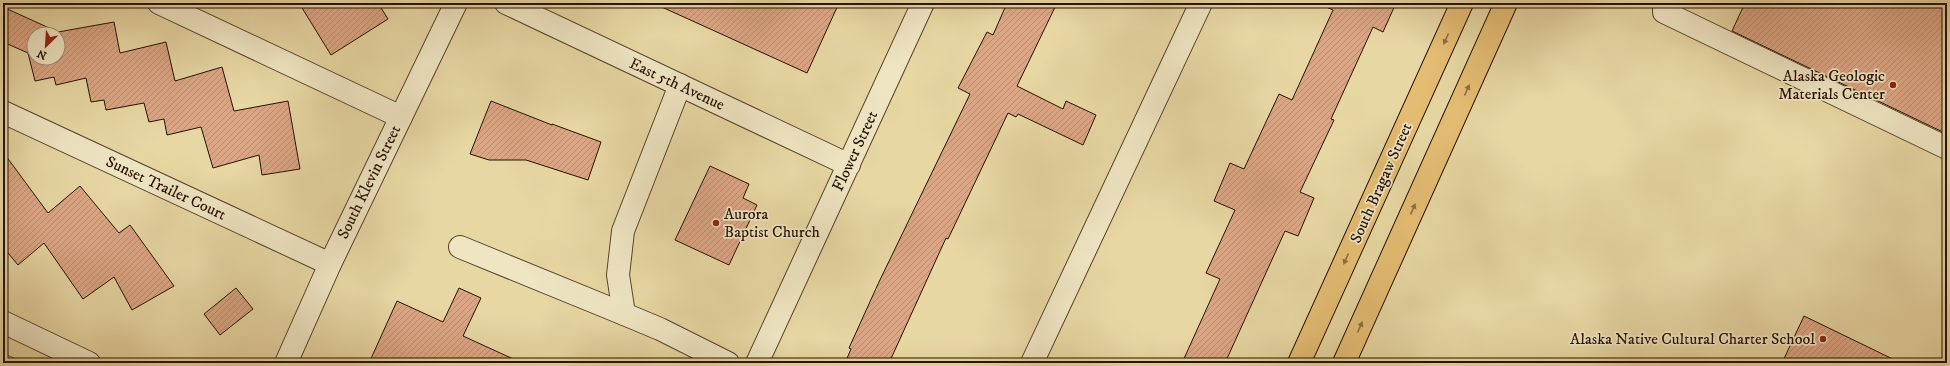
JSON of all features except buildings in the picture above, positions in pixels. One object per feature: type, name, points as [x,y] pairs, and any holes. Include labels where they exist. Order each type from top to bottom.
[{"type":"main road","name":"South Bragaw Street","points":[[1299,363],[1462,3]]},
{"type":"main road","points":[[1344,363],[1506,3]]},
{"type":"street","points":[[159,3],[401,117]]},
{"type":"street","name":"South Klevin Street","points":[[286,363],[330,264],[456,3]]},
{"type":"street","name":"East 5th Avenue","points":[[506,3],[849,165]]},
{"type":"street","name":"Flower Street","points":[[757,363],[922,3]]},
{"type":"street","points":[[1032,363],[1202,3]]},
{"type":"street","points":[[1664,3],[1664,12],[1947,148]]},
{"type":"street","points":[[624,314],[618,275],[623,231],[680,85]]},
{"type":"street","name":"Sunset Trailer Court","points":[[3,112],[330,264]]},
{"type":"street","points":[[460,247],[660,329],[728,363]]},
{"type":"street","points":[[3,322],[89,363]]},
{"type":"green space","points":[[3,353],[25,363],[3,363]]},
{"type":"place","name":"Alaska Geologic Materials Center","points":[[1893,85]]},
{"type":"place","name":"Aurora Baptist Church","points":[[716,223]]},
{"type":"place","name":"Alaska Native Cultural Charter School","points":[[1823,339]]}]
